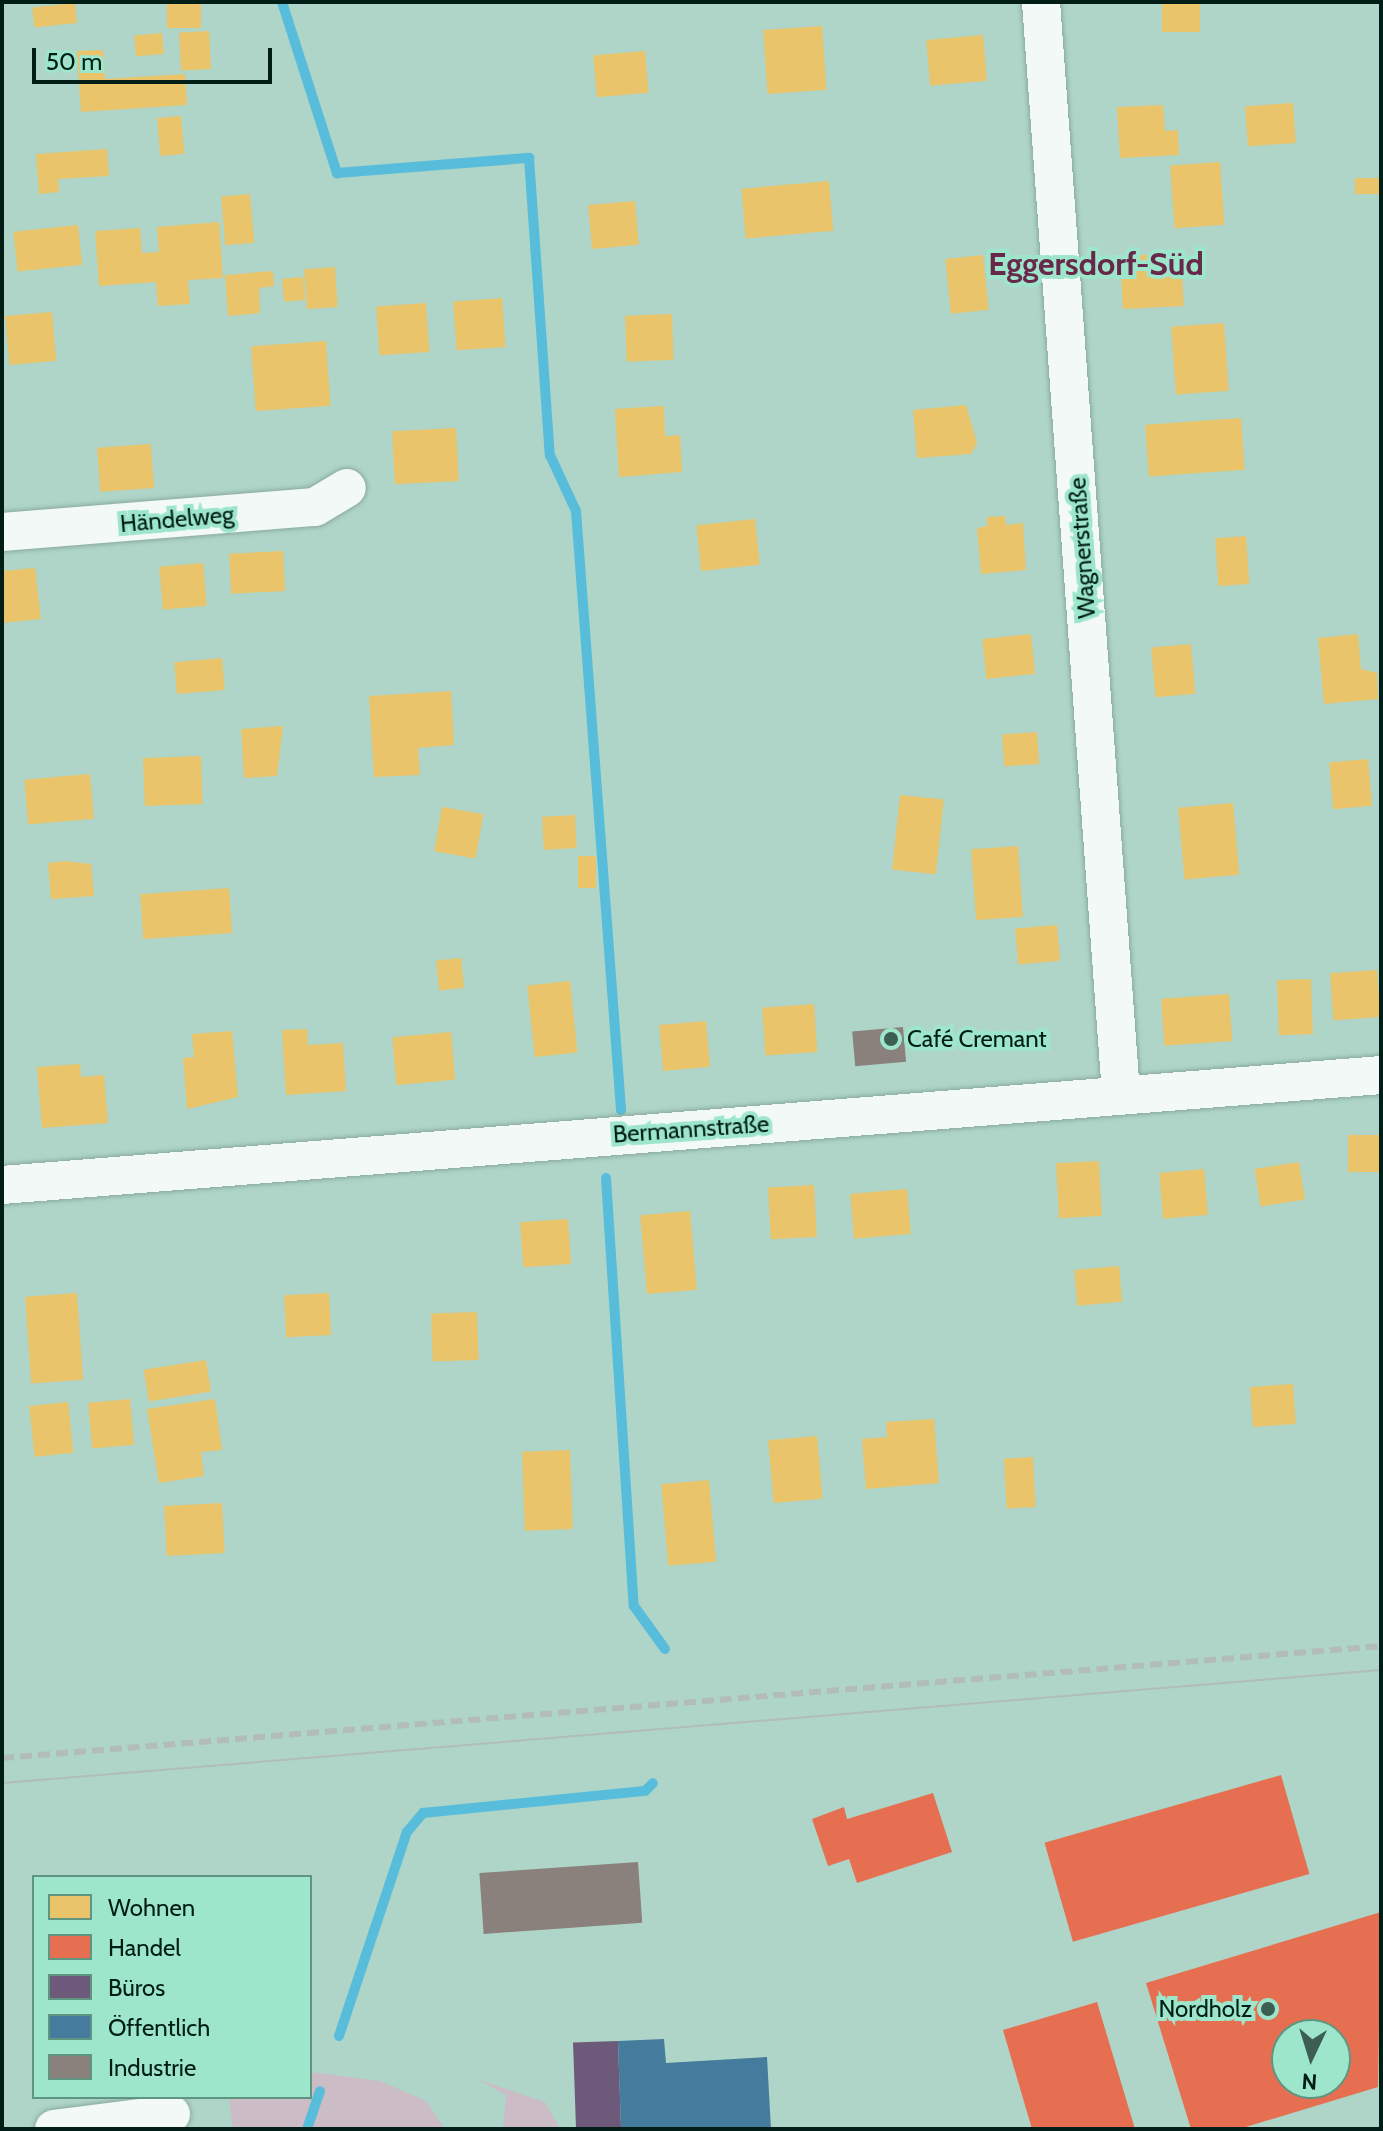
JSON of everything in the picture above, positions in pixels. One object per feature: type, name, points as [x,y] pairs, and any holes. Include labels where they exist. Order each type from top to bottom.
[{"type":"street","name":"Wagnerstraße","points":[[1041,2],[1121,1094]]},
{"type":"street","name":"Händelweg","points":[[2,532],[315,507],[347,488]]},
{"type":"street","name":"Bermannstraße","points":[[2,1185],[1381,1075]]},
{"type":"street","points":[[54,2129],[171,2114]]},
{"type":"shaded area","points":[[312,2072],[380,2081],[426,2101],[445,2129],[233,2129],[229,2099],[312,2099]]},
{"type":"shaded area","points":[[479,2080],[545,2102],[560,2129],[503,2129],[506,2095]]},
{"type":"building: Wohnen","points":[[167,2],[201,2],[201,28],[167,28]]},
{"type":"building: Wohnen","points":[[1162,2],[1200,2],[1200,32],[1162,32]]},
{"type":"building: Wohnen","points":[[75,3],[77,23],[34,27],[32,7]]},
{"type":"building: Wohnen","points":[[822,26],[826,90],[768,94],[763,30]]},
{"type":"building: Wohnen","points":[[209,31],[211,69],[181,71],[179,33]]},
{"type":"building: Wohnen","points":[[162,33],[164,54],[136,56],[134,35]]},
{"type":"building: Wohnen","points":[[983,35],[987,81],[930,86],[926,40]]},
{"type":"building: Wohnen","points":[[103,50],[105,79],[185,74],[187,105],[81,112],[77,51]]},
{"type":"building: Wohnen","points":[[645,51],[649,93],[597,97],[593,56]]},
{"type":"building: Wohnen","points":[[1293,103],[1296,143],[1248,146],[1245,106]]},
{"type":"building: Wohnen","points":[[1163,105],[1165,131],[1178,130],[1179,155],[1120,158],[1117,107]]},
{"type":"building: Wohnen","points":[[181,116],[184,154],[160,156],[157,118]]},
{"type":"building: Wohnen","points":[[107,149],[109,176],[58,179],[59,192],[39,194],[36,154]]},
{"type":"building: Wohnen","points":[[1220,162],[1224,225],[1175,228],[1170,165]]},
{"type":"building: Wohnen","points":[[1355,178],[1381,178],[1381,194],[1355,194]]},
{"type":"building: Wohnen","points":[[829,181],[833,231],[746,238],[741,189]]},
{"type":"building: Wohnen","points":[[250,194],[254,243],[225,245],[221,197]]},
{"type":"building: Wohnen","points":[[635,201],[639,245],[592,249],[588,205]]},
{"type":"building: Wohnen","points":[[219,222],[223,278],[188,280],[190,304],[158,306],[156,282],[99,286],[95,231],[140,228],[142,253],[159,252],[157,227]]},
{"type":"building: Wohnen","points":[[78,225],[82,265],[18,272],[13,232]]},
{"type":"building: Wohnen","points":[[1181,253],[1184,306],[1123,309],[1120,256]]},
{"type":"building: Wohnen","points":[[983,255],[989,310],[951,314],[945,259]]},
{"type":"building: Wohnen","points":[[335,267],[338,307],[307,309],[304,269]]},
{"type":"building: Wohnen","points":[[273,271],[274,286],[259,288],[260,313],[228,316],[225,275]]},
{"type":"building: Wohnen","points":[[303,277],[305,300],[284,302],[282,279]]},
{"type":"building: Wohnen","points":[[502,298],[505,347],[457,350],[453,301]]},
{"type":"building: Wohnen","points":[[426,303],[429,352],[380,355],[376,306]]},
{"type":"building: Wohnen","points":[[52,312],[56,361],[9,365],[5,316]]},
{"type":"building: Wohnen","points":[[672,314],[674,360],[627,362],[625,316]]},
{"type":"building: Wohnen","points":[[1224,323],[1229,391],[1176,395],[1171,327]]},
{"type":"building: Wohnen","points":[[326,341],[331,406],[256,411],[251,346]]},
{"type":"building: Wohnen","points":[[966,405],[977,443],[971,454],[917,458],[913,410]]},
{"type":"building: Wohnen","points":[[664,406],[665,436],[680,435],[682,472],[619,477],[615,409]]},
{"type":"building: Wohnen","points":[[1241,418],[1245,470],[1149,477],[1145,425]]},
{"type":"building: Wohnen","points":[[456,428],[459,481],[395,484],[392,431]]},
{"type":"building: Wohnen","points":[[151,444],[154,488],[100,492],[97,448]]},
{"type":"building: Wohnen","points":[[1005,516],[1006,525],[1023,523],[1026,570],[981,574],[977,528],[987,526],[987,517]]},
{"type":"building: Wohnen","points":[[755,519],[760,565],[701,571],[696,525]]},
{"type":"building: Wohnen","points":[[1246,536],[1249,584],[1218,586],[1215,538]]},
{"type":"building: Wohnen","points":[[283,551],[285,591],[231,594],[229,554]]},
{"type":"building: Wohnen","points":[[203,563],[207,606],[163,610],[159,567]]},
{"type":"building: Wohnen","points":[[35,568],[41,619],[2,623],[2,571]]},
{"type":"building: Wohnen","points":[[1031,634],[1035,674],[986,679],[982,639]]},
{"type":"building: Wohnen","points":[[1358,634],[1361,669],[1377,673],[1378,699],[1324,704],[1318,638]]},
{"type":"building: Wohnen","points":[[1191,644],[1195,694],[1156,697],[1151,647]]},
{"type":"building: Wohnen","points":[[222,658],[225,690],[177,694],[174,662]]},
{"type":"building: Wohnen","points":[[451,691],[454,745],[418,748],[420,775],[374,777],[369,696]]},
{"type":"building: Wohnen","points":[[283,726],[277,776],[244,778],[241,729]]},
{"type":"building: Wohnen","points":[[1037,732],[1039,764],[1004,766],[1002,734]]},
{"type":"building: Wohnen","points":[[201,756],[203,804],[145,806],[143,758]]},
{"type":"building: Wohnen","points":[[1368,759],[1372,806],[1333,809],[1329,762]]},
{"type":"building: Wohnen","points":[[90,774],[94,819],[28,825],[24,780]]},
{"type":"building: Wohnen","points":[[900,795],[944,800],[936,874],[892,870]]},
{"type":"building: Wohnen","points":[[1233,803],[1239,875],[1184,880],[1178,808]]},
{"type":"building: Wohnen","points":[[442,807],[483,814],[476,859],[434,851]]},
{"type":"building: Wohnen","points":[[575,815],[577,848],[544,850],[542,817]]},
{"type":"building: Wohnen","points":[[1018,846],[1023,917],[976,920],[971,849]]},
{"type":"building: Wohnen","points":[[578,856],[596,856],[596,888],[578,888]]},
{"type":"building: Wohnen","points":[[48,863],[91,864],[94,896],[51,899]]},
{"type":"building: Wohnen","points":[[229,888],[232,933],[143,939],[140,894]]},
{"type":"building: Wohnen","points":[[1057,925],[1060,961],[1018,965],[1015,929]]},
{"type":"building: Wohnen","points":[[461,958],[464,988],[439,990],[436,961]]},
{"type":"building: Wohnen","points":[[1377,970],[1380,1017],[1333,1020],[1330,973]]},
{"type":"building: Wohnen","points":[[1311,979],[1313,1034],[1279,1035],[1277,980]]},
{"type":"building: Wohnen","points":[[570,981],[578,1053],[535,1057],[527,985]]},
{"type":"building: Wohnen","points":[[1229,994],[1232,1041],[1164,1046],[1161,999]]},
{"type":"building: Wohnen","points":[[814,1004],[817,1052],[765,1056],[762,1008]]},
{"type":"building: Wohnen","points":[[706,1021],[710,1067],[663,1071],[659,1025]]},
{"type":"building: Wohnen","points":[[307,1029],[308,1045],[343,1043],[346,1091],[286,1095],[282,1030]]},
{"type":"building: Wohnen","points":[[232,1031],[238,1097],[187,1109],[183,1058],[194,1057],[192,1034]]},
{"type":"building: Wohnen","points":[[451,1032],[455,1080],[396,1085],[392,1037]]},
{"type":"building: Wohnen","points":[[80,1064],[81,1077],[104,1075],[108,1123],[42,1128],[37,1067]]},
{"type":"building: Wohnen","points":[[1348,1135],[1381,1135],[1381,1172],[1348,1172]]},
{"type":"building: Wohnen","points":[[1099,1161],[1102,1216],[1059,1218],[1056,1163]]},
{"type":"building: Wohnen","points":[[1299,1162],[1305,1200],[1260,1207],[1255,1169]]},
{"type":"building: Wohnen","points":[[1204,1169],[1208,1215],[1163,1219],[1159,1173]]},
{"type":"building: Wohnen","points":[[814,1185],[817,1237],[771,1239],[768,1187]]},
{"type":"building: Wohnen","points":[[907,1189],[911,1234],[854,1239],[850,1194]]},
{"type":"building: Wohnen","points":[[690,1211],[697,1290],[647,1294],[640,1215]]},
{"type":"building: Wohnen","points":[[568,1219],[571,1264],[523,1267],[520,1222]]},
{"type":"building: Wohnen","points":[[1119,1266],[1122,1302],[1077,1306],[1074,1270]]},
{"type":"building: Wohnen","points":[[77,1293],[83,1380],[31,1383],[25,1297]]},
{"type":"building: Wohnen","points":[[329,1293],[331,1335],[286,1337],[284,1295]]},
{"type":"building: Wohnen","points":[[477,1312],[479,1360],[433,1362],[431,1314]]},
{"type":"building: Wohnen","points":[[206,1360],[211,1392],[149,1401],[144,1370]]},
{"type":"building: Wohnen","points":[[1293,1384],[1296,1424],[1253,1427],[1250,1387]]},
{"type":"building: Wohnen","points":[[130,1399],[134,1445],[92,1448],[88,1403]]},
{"type":"building: Wohnen","points":[[215,1399],[222,1450],[201,1452],[204,1476],[159,1483],[147,1409]]},
{"type":"building: Wohnen","points":[[68,1402],[73,1453],[35,1457],[29,1406]]},
{"type":"building: Wohnen","points":[[934,1419],[939,1483],[866,1489],[862,1439],[887,1437],[886,1422]]},
{"type":"building: Wohnen","points":[[817,1436],[822,1499],[774,1503],[768,1440]]},
{"type":"building: Wohnen","points":[[570,1450],[573,1529],[525,1531],[522,1452]]},
{"type":"building: Wohnen","points":[[1033,1457],[1036,1507],[1007,1508],[1004,1459]]},
{"type":"building: Wohnen","points":[[709,1480],[716,1562],[668,1566],[661,1484]]},
{"type":"building: Wohnen","points":[[222,1503],[225,1553],[167,1556],[164,1506]]},
{"type":"building: Handel","points":[[1281,1775],[1309,1874],[1073,1942],[1045,1843]]},
{"type":"building: Handel","points":[[933,1793],[952,1852],[857,1883],[849,1859],[828,1866],[812,1819],[844,1807],[847,1819]]},
{"type":"building: Handel","name":"Nordholz","points":[[1381,1912],[1378,2087],[1351,2095],[1351,2019],[1271,2019],[1271,2099],[1338,2099],[1239,2129],[1191,2129],[1146,1983]]},
{"type":"building: Handel","points":[[1097,2002],[1135,2129],[1032,2129],[1003,2030]]},
{"type":"building: Büros","points":[[618,2041],[621,2129],[576,2129],[573,2043]]},
{"type":"building: Öffentlich","points":[[664,2039],[666,2063],[767,2057],[771,2129],[621,2129],[618,2041]]},
{"type":"building: Industrie","points":[[903,1027],[906,1062],[855,1066],[852,1031]]},
{"type":"building: Industrie","points":[[638,1862],[642,1923],[484,1934],[479,1873]]},
{"type":"waterway","points":[[282,2],[337,173],[529,158],[550,455],[576,511],[621,1110]]},
{"type":"waterway","points":[[606,1178],[634,1606],[665,1649]]},
{"type":"waterway","points":[[339,2036],[407,1832],[423,1813],[645,1791],[653,1783]]},
{"type":"waterway","points":[[307,2129],[320,2091]]},
{"type":"tram line","points":[[2,1783],[1381,1670]]},
{"type":"railway","points":[[2,1758],[1381,1646]]},
{"type":"place","name":"Café Cremant","points":[[891,1039]]},
{"type":"place","name":"Nordholz","points":[[1268,2009]]},
{"type":"district","name":"Eggersdorf-Süd","points":[[1096,264]]}]
